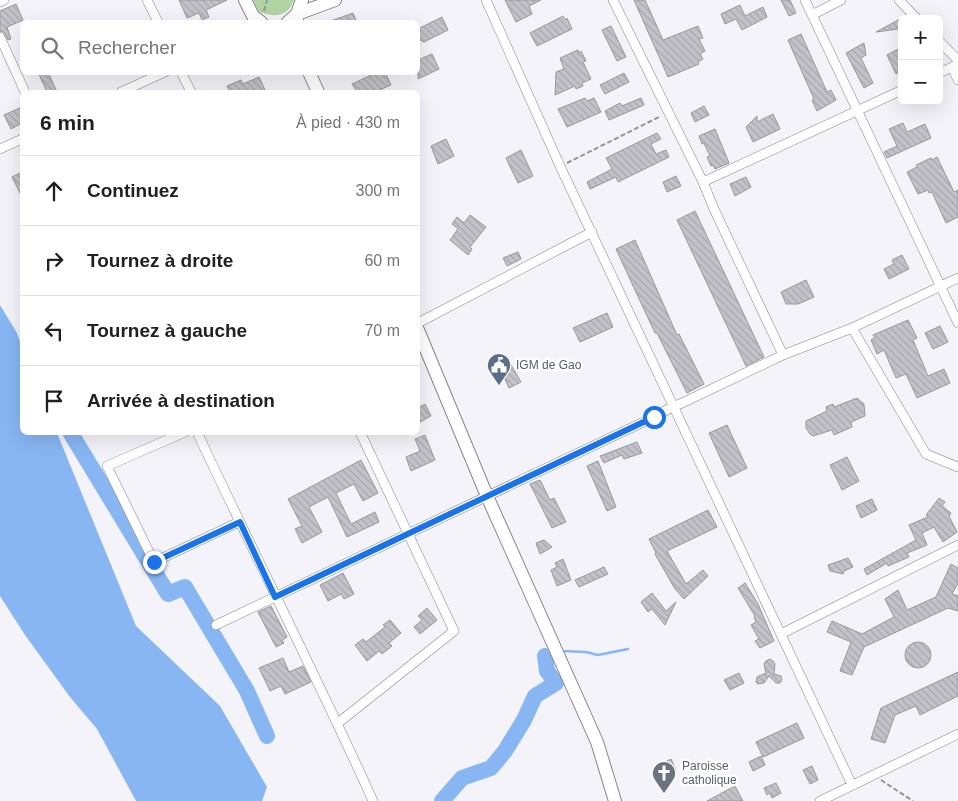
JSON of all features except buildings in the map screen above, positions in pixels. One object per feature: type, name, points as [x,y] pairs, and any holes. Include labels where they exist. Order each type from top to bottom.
[{"type":"main road","points":[[245,0],[257,19]]},
{"type":"main road","points":[[294,20],[302,0]]},
{"type":"main road","points":[[294,20],[335,0]]},
{"type":"main road","points":[[310,75],[317,90]]},
{"type":"main road","points":[[420,335],[487,496],[597,742],[615,801]]},
{"type":"street","points":[[0,2],[4,0]]},
{"type":"street","points":[[147,0],[157,20]]},
{"type":"street","points":[[486,0],[560,166],[852,785]]},
{"type":"street","points":[[613,0],[703,182],[783,355]]},
{"type":"street","points":[[805,0],[958,322]]},
{"type":"street","points":[[812,15],[841,0]]},
{"type":"street","points":[[899,0],[913,15]]},
{"type":"street","points":[[0,37],[24,90]]},
{"type":"street","points":[[943,46],[956,64],[958,80]]},
{"type":"street","points":[[943,71],[956,64]]},
{"type":"street","points":[[126,90],[159,75]]},
{"type":"street","points":[[182,75],[190,90]]},
{"type":"street","points":[[703,182],[898,92]]},
{"type":"street","points":[[0,149],[20,139]]},
{"type":"street","points":[[420,321],[592,232]]},
{"type":"street","points":[[216,625],[783,355],[852,328],[958,278]]},
{"type":"street","points":[[852,328],[926,454],[958,467]]},
{"type":"street","points":[[177,435],[107,466],[154,562],[240,522]]},
{"type":"street","points":[[198,435],[275,597],[338,722],[373,801]]},
{"type":"street","points":[[338,722],[454,631],[361,435]]},
{"type":"street","points":[[781,634],[958,545]]},
{"type":"street","points":[[820,801],[958,734]]},
{"type":"path","points":[[257,19],[266,0]]},
{"type":"path","points":[[560,166],[668,113]]},
{"type":"path","points":[[873,775],[912,801]]},
{"type":"green space","points":[[253,0],[294,0],[284,13],[270,15],[259,12]]},
{"type":"water","points":[[0,305],[20,341],[20,435],[58,435],[136,626],[220,706],[267,787],[262,801],[136,801],[97,729],[70,697],[25,635],[0,596]]},
{"type":"waterway","points":[[72,435],[168,594],[185,587],[247,691],[267,736]]},
{"type":"waterway","points":[[562,651],[586,652],[598,655],[628,649]]},
{"type":"waterway","points":[[442,801],[462,778],[491,768],[505,751],[524,720],[535,696],[556,683],[547,671],[545,656]]},
{"type":"place","name":"IGM de Gao","points":[[499,386]]},
{"type":"place","name":"Paroisse catholique","points":[[664,794]]},
{"type":"route","points":[[154,562],[240,522],[275,597],[654,417]]}]
